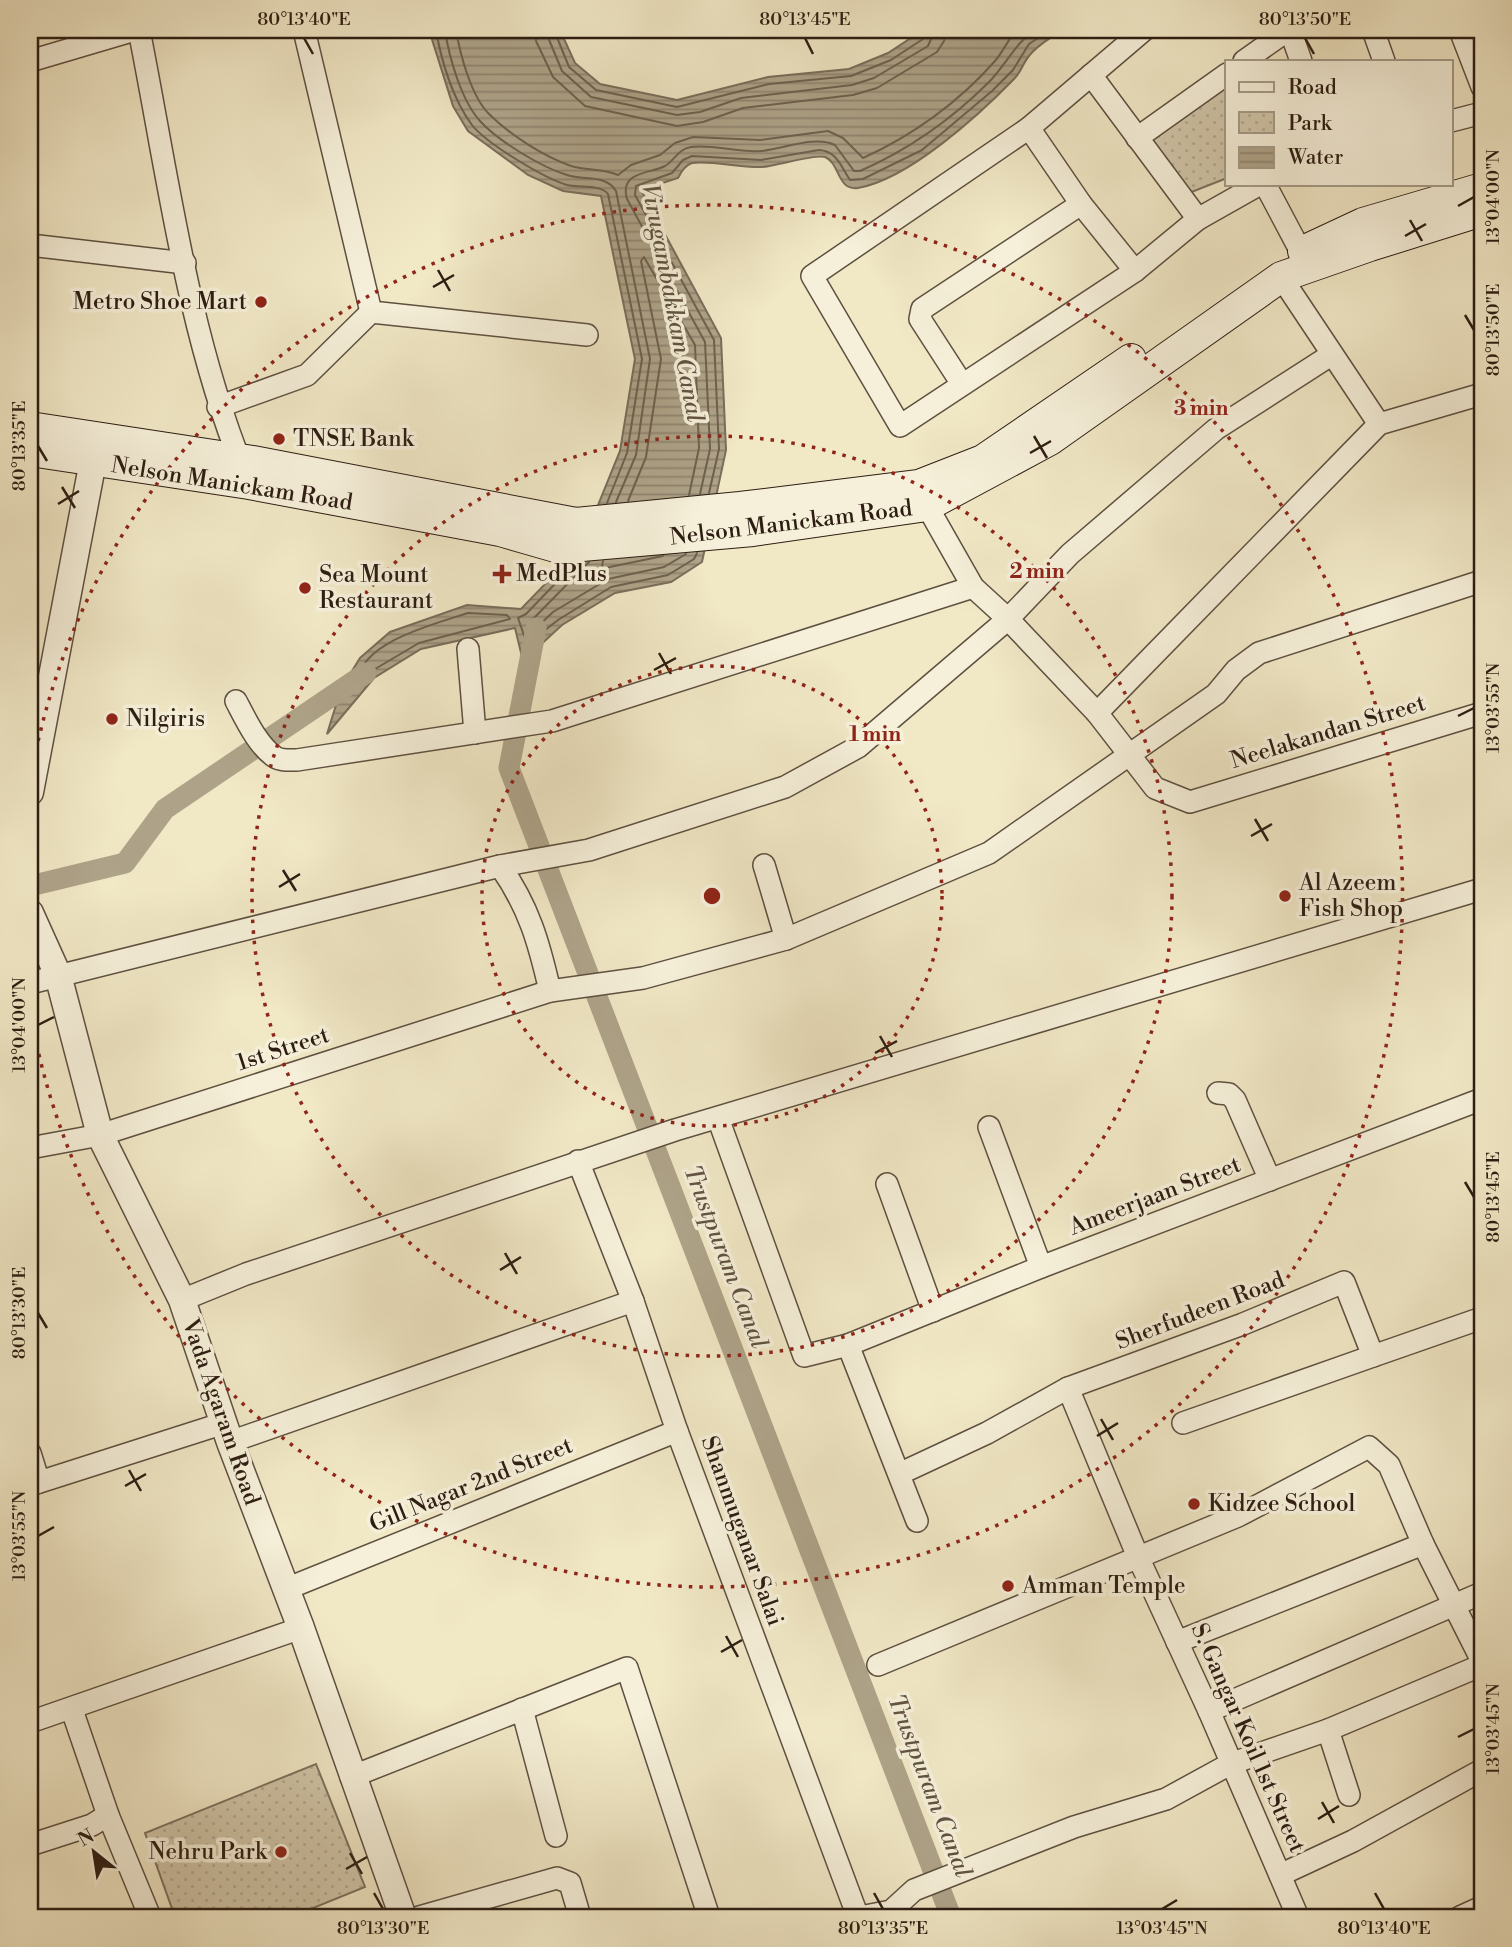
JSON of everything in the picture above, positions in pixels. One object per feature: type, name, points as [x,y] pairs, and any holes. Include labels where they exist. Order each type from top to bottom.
[{"type":"main road","name":"Nelson Manickam Road","points":[[244,471],[500,531],[558,548],[747,519],[855,491],[903,488],[983,460],[1274,265],[1363,223],[1482,188]]},
{"type":"main road","name":"Nelson Manickam Road","points":[[30,427],[96,449],[576,523],[747,519],[928,506],[1051,440],[1281,277],[1482,211]]},
{"type":"main road","name":"Nelson Manickam Road","points":[[30,452],[96,449]]},
{"type":"street","points":[[30,61],[137,30],[218,408],[244,471]]},
{"type":"street","points":[[304,30],[372,313]]},
{"type":"street","points":[[1144,30],[1029,128],[811,276],[900,426],[1135,271],[1198,219],[1256,186]]},
{"type":"street","points":[[1245,60],[1289,30],[1301,60]]},
{"type":"street","points":[[1373,30],[1384,60]]},
{"type":"street","points":[[1468,33],[1482,87]]},
{"type":"street","points":[[1091,75],[1198,219]]},
{"type":"street","points":[[1137,138],[1225,75]]},
{"type":"street","points":[[1452,121],[1482,113]]},
{"type":"street","points":[[1029,128],[1081,204],[1135,271]]},
{"type":"street","points":[[1266,186],[1301,252]]},
{"type":"street","points":[[962,384],[920,320],[922,309],[1081,204]]},
{"type":"street","points":[[30,245],[185,263]]},
{"type":"street","points":[[1281,277],[1379,424]]},
{"type":"street","points":[[218,408],[307,376],[372,313],[587,335]]},
{"type":"street","points":[[30,983],[500,866],[589,850],[785,787],[858,747],[1008,619],[1070,555],[1216,429],[1331,355]]},
{"type":"street","points":[[1097,713],[1379,424],[1482,394]]},
{"type":"street","points":[[30,792],[96,449]]},
{"type":"street","points":[[928,506],[973,587],[1008,619],[1097,713],[1130,757]]},
{"type":"street","name":"1st Street","points":[[30,1148],[100,1135],[550,992],[643,978],[786,939],[989,853],[1130,757],[1216,694],[1236,670],[1259,653],[1482,581]]},
{"type":"street","points":[[236,701],[273,756],[297,760],[475,733],[552,721],[973,587]]},
{"type":"street","points":[[468,649],[475,733]]},
{"type":"street","name":"Neelakandan Street","points":[[1130,757],[1155,788],[1190,802],[1482,713]]},
{"type":"street","points":[[765,865],[786,939]]},
{"type":"street","points":[[500,866],[515,886],[535,929],[550,992]]},
{"type":"street","points":[[182,1300],[246,1274],[675,1130],[1482,890]]},
{"type":"street","name":"Vada Agaram Road","points":[[30,916],[58,975],[100,1135],[182,1300],[227,1433],[301,1628],[402,1917]]},
{"type":"street","points":[[1218,1093],[1229,1094],[1235,1100],[1270,1180]]},
{"type":"street","name":"Ameerjaan Street","points":[[718,1118],[804,1356],[848,1345],[1041,1267],[1482,1099]]},
{"type":"street","points":[[989,1127],[1041,1267]]},
{"type":"street","name":"Shanmuganar Salai","points":[[578,1161],[633,1301],[677,1431],[859,1917]]},
{"type":"street","points":[[887,1184],[933,1311]]},
{"type":"street","name":"Sherfudeen Road","points":[[899,1474],[987,1433],[1068,1388],[1243,1324],[1344,1282],[1373,1356]]},
{"type":"street","points":[[30,1453],[35,1484],[227,1433],[633,1301]]},
{"type":"street","points":[[1183,1423],[1482,1318]]},
{"type":"street","points":[[848,1345],[918,1521]]},
{"type":"street","name":"S. Gangar Koil 1st Street","points":[[1068,1388],[1138,1557],[1209,1711],[1298,1917]]},
{"type":"street","name":"Gill Nagar 2nd Street","points":[[286,1589],[677,1431]]},
{"type":"street","points":[[859,1917],[892,1914],[914,1890],[1074,1828],[1166,1799],[1230,1764],[1328,1730],[1482,1663],[1423,1544],[1389,1465],[1368,1447],[1238,1516],[878,1665]]},
{"type":"street","points":[[1177,1642],[1423,1544]]},
{"type":"street","points":[[1209,1711],[1482,1593]]},
{"type":"street","points":[[30,1722],[72,1710],[301,1628]]},
{"type":"street","points":[[351,1777],[627,1668],[709,1917]]},
{"type":"street","points":[[522,1709],[556,1836]]},
{"type":"street","points":[[72,1710],[108,1815],[150,1917]]},
{"type":"street","points":[[1328,1730],[1349,1795]]},
{"type":"street","points":[[1280,1875],[1353,1842],[1482,1769]]},
{"type":"street","points":[[30,1845],[92,1825],[108,1815]]},
{"type":"street","points":[[419,1917],[557,1878],[570,1883],[580,1917]]},
{"type":"street","points":[[1460,1917],[1482,1907]]},
{"type":"green space","points":[[1225,79],[1225,179],[1189,193],[1147,132]]},
{"type":"green space","points":[[316,1764],[365,1887],[291,1917],[175,1917],[145,1833]]},
{"type":"water","points":[[429,30],[560,30],[575,63],[600,84],[677,100],[768,77],[849,69],[888,53],[923,30],[1062,30],[1032,52],[1014,79],[963,127],[921,159],[878,182],[851,188],[842,181],[830,160],[820,157],[762,167],[692,163],[685,167],[678,178],[641,190],[721,338],[726,450],[702,562],[671,582],[615,593],[562,625],[523,661],[515,628],[421,649],[374,678],[327,734],[341,689],[360,658],[390,632],[467,605],[521,609],[581,547],[620,451],[635,359],[601,196],[563,191],[528,175],[468,131],[453,106]]},
{"type":"waterway","name":"Trustpuram Canal","points":[[536,628],[509,768],[951,1917]]},
{"type":"waterway","name":"Virugambakkam Canal","points":[[30,886],[125,863],[165,809],[366,673]]},
{"type":"place","name":"Metro Shoe Mart","points":[[261,302]]},
{"type":"place","name":"TNSE Bank","points":[[279,439]]},
{"type":"place","name":"MedPlus","points":[[502,574]]},
{"type":"place","name":"Sea Mount Restaurant","points":[[305,588]]},
{"type":"place","name":"Nilgiris","points":[[112,719]]},
{"type":"place","name":"Al Azeem Fish Shop","points":[[1285,896]]},
{"type":"place","name":"Kidzee School","points":[[1194,1504]]},
{"type":"place","name":"Amman Temple","points":[[1008,1586]]},
{"type":"place","name":"Nehru Park","points":[[281,1852]]}]
